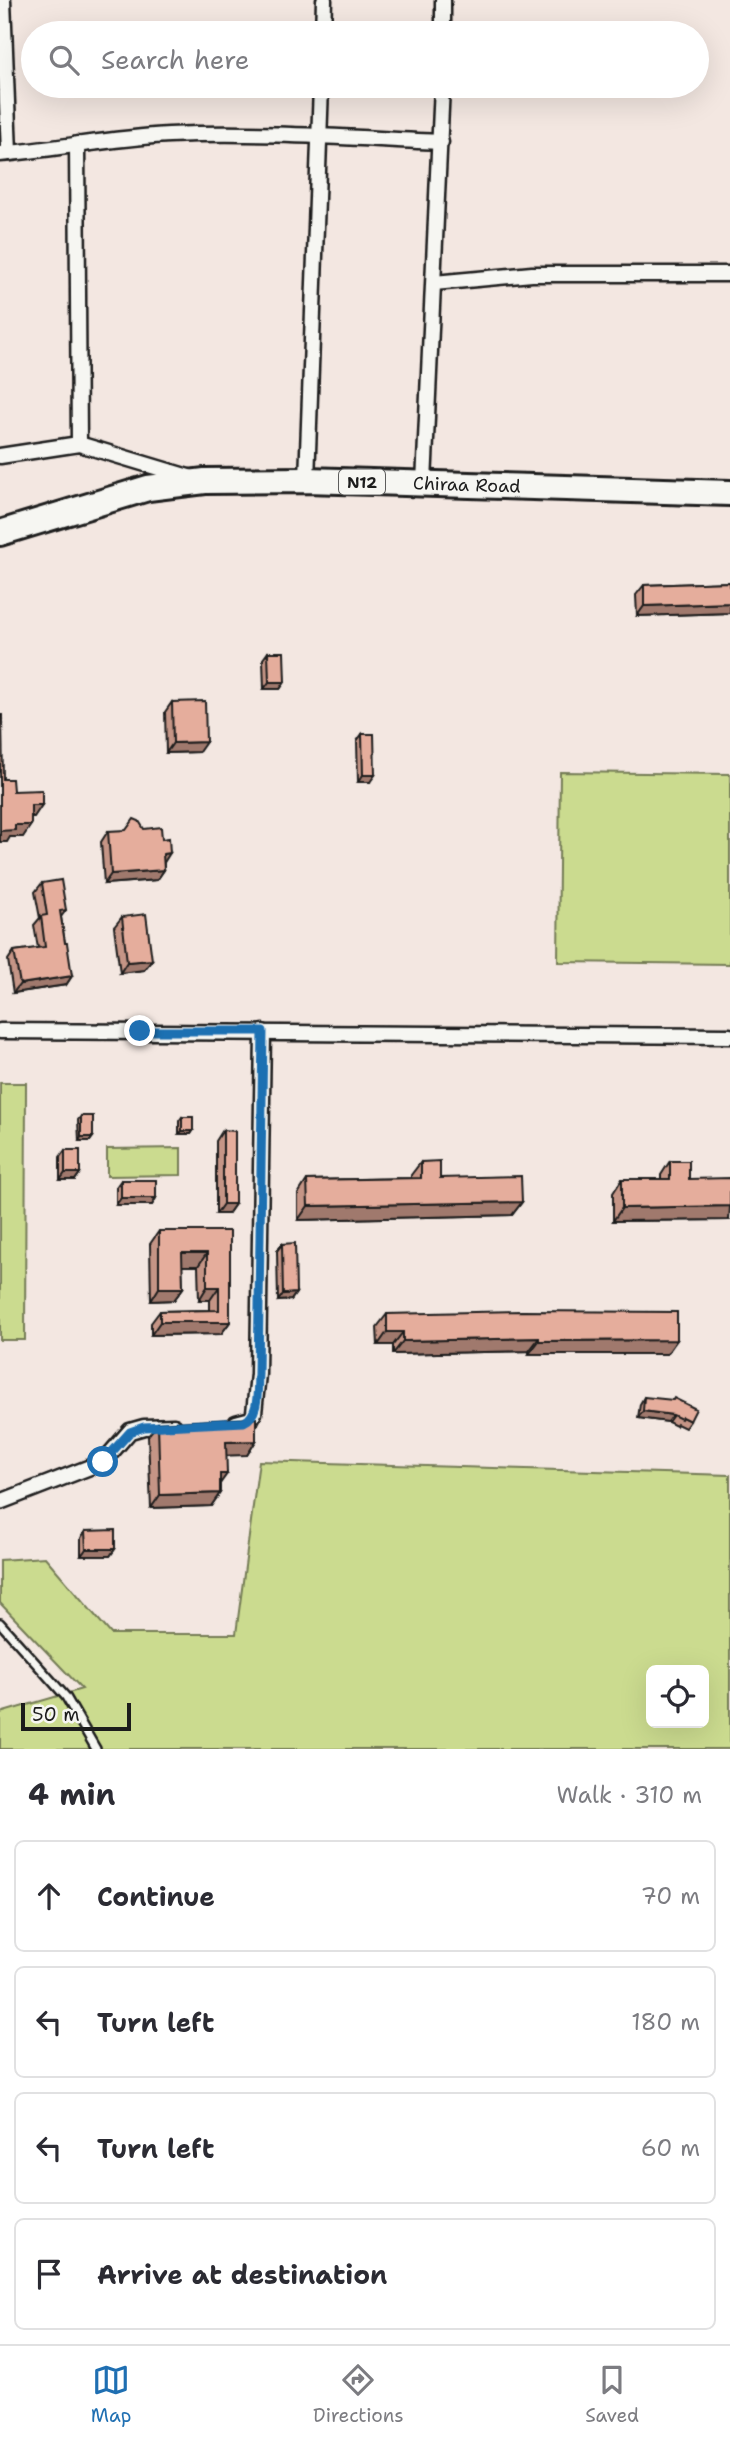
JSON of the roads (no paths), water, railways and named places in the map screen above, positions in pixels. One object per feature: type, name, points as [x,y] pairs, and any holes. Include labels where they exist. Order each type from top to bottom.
[{"type":"highway","name":"Chiraa Road","points":[[0,533],[148,488],[205,481],[307,480],[730,493]]},
{"type":"street","points":[[3,0],[5,153],[170,135],[441,142]]},
{"type":"street","points":[[323,21],[324,0]]},
{"type":"street","points":[[443,0],[443,21]]},
{"type":"street","points":[[307,480],[321,98]]},
{"type":"street","points":[[424,483],[442,98]]},
{"type":"street","points":[[77,144],[79,444]]},
{"type":"street","points":[[434,283],[532,274],[730,274]]},
{"type":"street","points":[[0,456],[79,444],[205,481]]},
{"type":"street","points":[[0,1031],[730,1035]]},
{"type":"street","points":[[219,1423],[244,1422],[251,1419],[254,1413],[258,1374],[263,1031]]},
{"type":"street","points":[[0,1502],[103,1462],[130,1432],[144,1427],[194,1425]]},
{"type":"lane","points":[[0,1623],[66,1698],[96,1749]]}]
